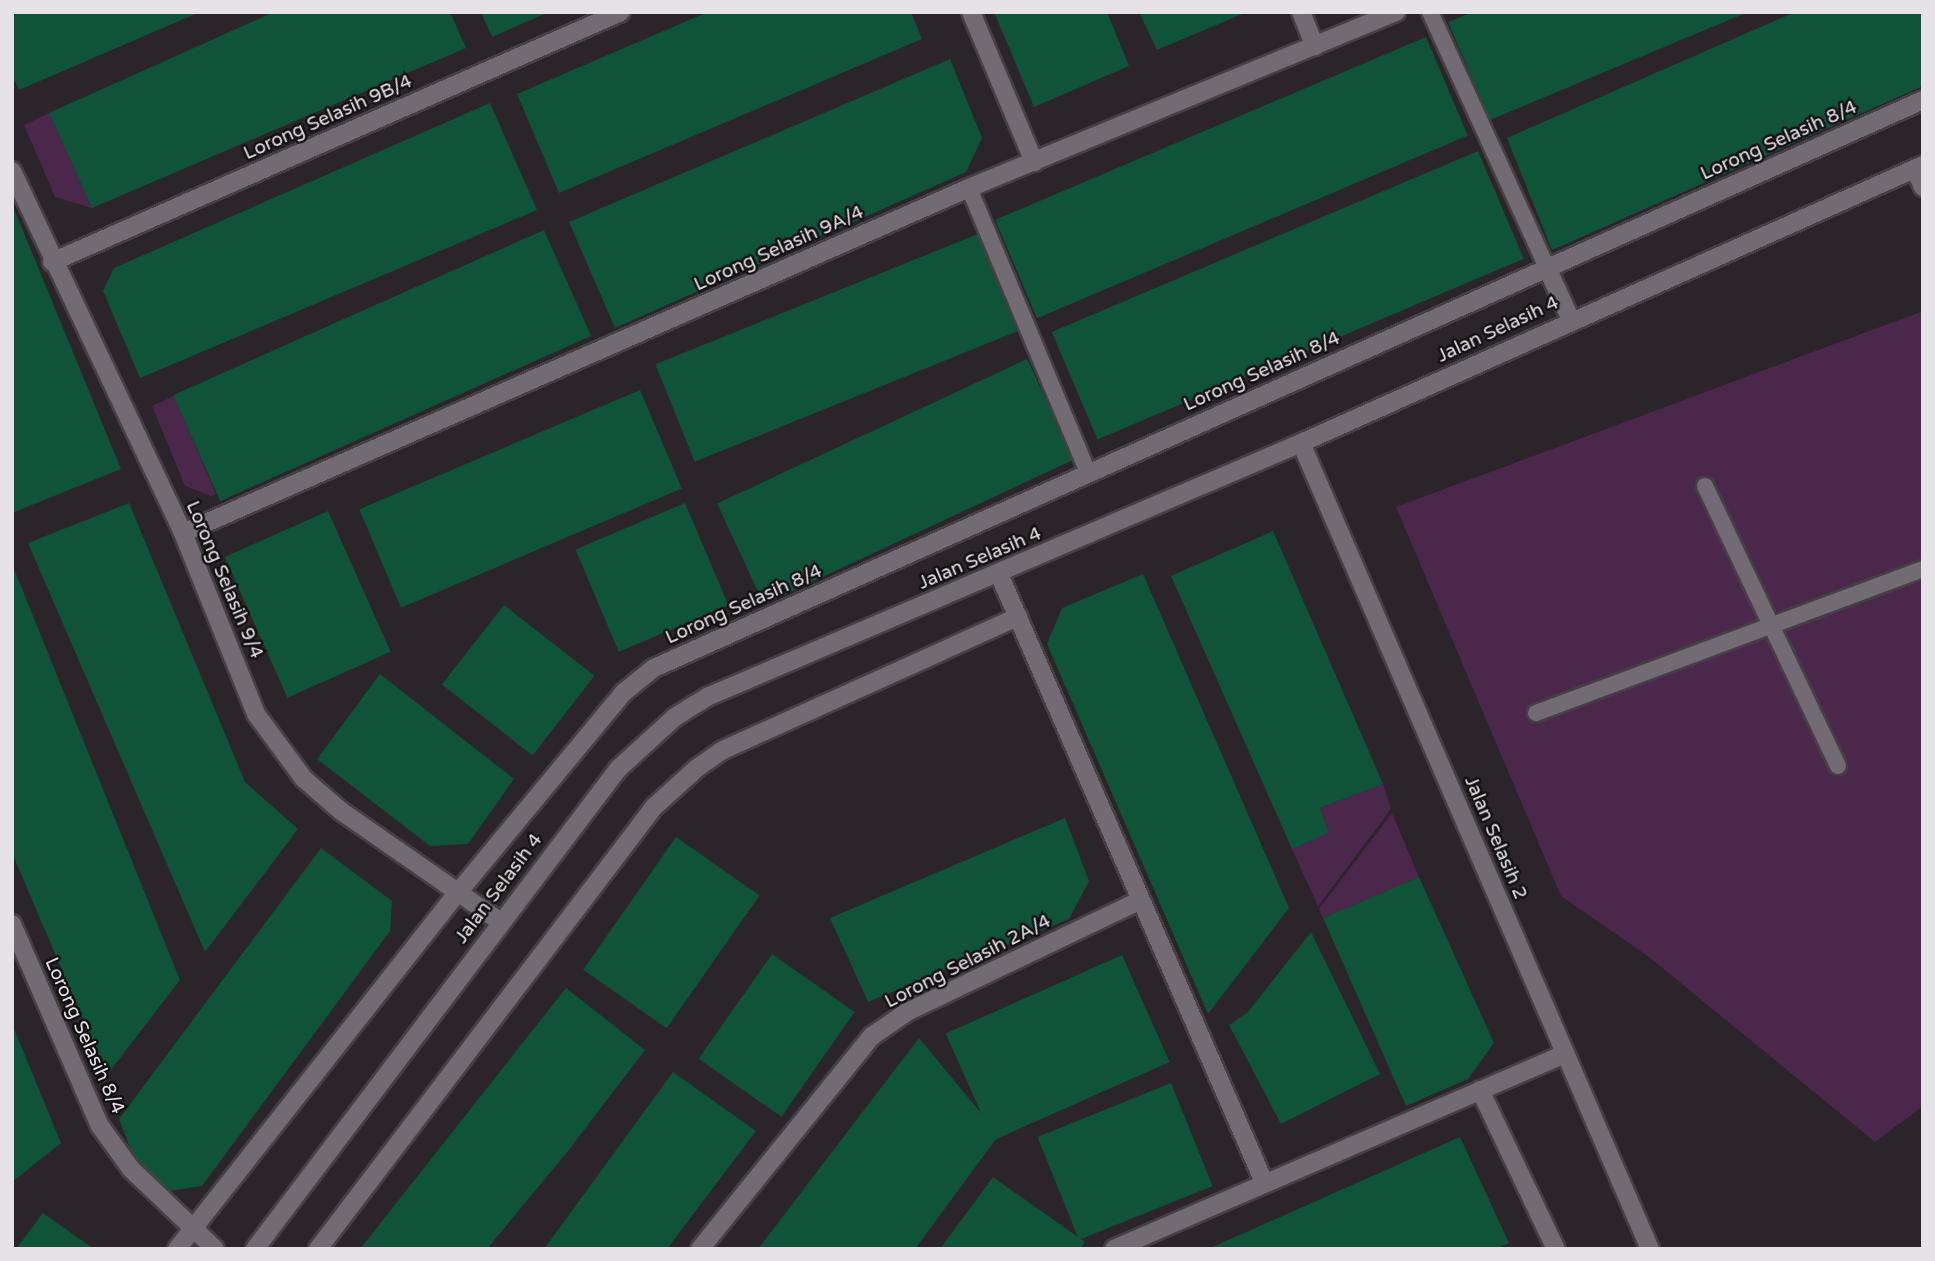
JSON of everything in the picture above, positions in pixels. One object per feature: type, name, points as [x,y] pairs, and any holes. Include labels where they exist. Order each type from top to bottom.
[{"type":"street","name":"Lorong Selasih 9B/4","points":[[52,262],[621,12]]},
{"type":"street","points":[[971,12],[1034,162]]},
{"type":"street","points":[[1301,12],[1315,46]]},
{"type":"street","name":"Lorong Selasih 9A/4","points":[[183,533],[969,188],[1396,12]]},
{"type":"street","name":"Lorong Selasih 8/4","points":[[177,1249],[456,895],[623,693],[654,668],[1923,100]]},
{"type":"street","points":[[1919,167],[1923,187]]},
{"type":"street","name":"Jalan Selasih 4","points":[[255,1249],[501,922],[651,734],[707,697],[1301,443],[1571,320],[1919,167]]},
{"type":"street","name":"Lorong Selasih 9/4","points":[[12,171],[52,262],[183,533],[257,714],[283,753],[341,811],[456,895],[501,922]]},
{"type":"street","points":[[1547,268],[1571,320]]},
{"type":"street","name":"Jalan Selasih 2","points":[[1301,443],[1650,1249]]},
{"type":"street","points":[[999,574],[1265,1182]]},
{"type":"street","points":[[317,1249],[654,807],[697,768],[723,750],[1018,617]]},
{"type":"street","name":"Lorong Selasih 2A/4","points":[[700,1249],[872,1036],[907,1012],[1141,900]]},
{"type":"street","name":"Lorong Selasih 8/4","points":[[12,924],[100,1126],[131,1169],[215,1249]]},
{"type":"street","points":[[1114,1249],[1565,1054]]},
{"type":"street","points":[[1480,1090],[1556,1249]]},
{"type":"lane","points":[[1430,12],[1547,268]]},
{"type":"lane","points":[[969,188],[1088,472]]},
{"type":"lane","points":[[1705,486],[1838,766]]},
{"type":"lane","points":[[1536,713],[1923,569]]},
{"type":"shaded area","points":[[49,113],[92,208],[55,197],[24,125]]},
{"type":"shaded area","points":[[1923,311],[1923,1106],[1875,1142],[1649,957],[1561,896],[1396,507]]},
{"type":"shaded area","points":[[174,396],[216,494],[211,496],[185,486],[152,406]]},
{"type":"shaded area","points":[[1383,784],[1391,809],[1318,906],[1292,849],[1329,833],[1320,808]]},
{"type":"shaded area","points":[[1392,813],[1419,877],[1323,918],[1319,909]]},
{"type":"building","points":[[12,12],[200,12],[19,90],[12,75]]},
{"type":"building","points":[[274,12],[450,12],[466,48],[92,208],[49,113]]},
{"type":"building","points":[[481,12],[549,12],[492,37]]},
{"type":"building","points":[[708,12],[911,12],[922,39],[559,193],[517,94]]},
{"type":"building","points":[[994,12],[1107,12],[1129,66],[1034,107]]},
{"type":"building","points":[[1139,12],[1247,12],[1157,50]]},
{"type":"building","points":[[1473,12],[1748,12],[1490,120],[1448,22]]},
{"type":"building","points":[[1795,12],[1923,12],[1923,86],[1552,250],[1507,138]]},
{"type":"building","points":[[1426,37],[1468,135],[1037,318],[995,220]]},
{"type":"building","points":[[950,59],[982,138],[966,172],[615,328],[569,222]]},
{"type":"building","points":[[490,103],[537,210],[140,378],[103,291],[114,268]]},
{"type":"building","points":[[1478,151],[1524,259],[1098,440],[1052,332]]},
{"type":"building","points":[[12,204],[121,469],[12,513]]},
{"type":"building","points":[[544,230],[591,336],[220,501],[173,395]]},
{"type":"building","points":[[978,234],[1017,331],[695,462],[655,364]]},
{"type":"building","points":[[1027,359],[1074,460],[764,604],[717,504]]},
{"type":"building","points":[[640,390],[682,488],[401,608],[359,509]]},
{"type":"building","points":[[129,503],[245,782],[298,829],[205,952],[28,543]]},
{"type":"building","points":[[685,503],[728,605],[619,652],[575,549]]},
{"type":"building","points":[[328,511],[391,652],[287,698],[225,557]]},
{"type":"building","points":[[1273,531],[1383,784],[1320,808],[1329,833],[1292,849],[1171,576]]},
{"type":"building","points":[[12,564],[180,980],[107,1075],[12,853]]},
{"type":"building","points":[[1143,574],[1289,908],[1208,1014],[1047,644],[1062,608]]},
{"type":"building","points":[[504,605],[595,676],[532,755],[442,685]]},
{"type":"building","points":[[380,674],[514,779],[468,844],[430,846],[317,759]]},
{"type":"building","points":[[1065,818],[1089,881],[1069,919],[868,1002],[830,918]]},
{"type":"building","points":[[676,837],[760,896],[667,1028],[583,970]]},
{"type":"building","points":[[321,848],[392,901],[390,931],[202,1186],[169,1191],[137,1166],[119,1119]]},
{"type":"building","points":[[1419,877],[1494,1043],[1468,1079],[1406,1106],[1323,918]]},
{"type":"building","points":[[1311,932],[1380,1074],[1281,1124],[1229,1025],[1248,1012]]},
{"type":"building","points":[[772,954],[855,1012],[781,1117],[699,1059]]},
{"type":"building","points":[[1122,955],[1170,1062],[993,1140],[946,1034]]},
{"type":"building","points":[[566,988],[645,1050],[568,1151],[487,1249],[360,1249]]},
{"type":"building","points":[[12,1024],[61,1143],[12,1182]]},
{"type":"building","points":[[919,1038],[999,1135],[915,1249],[758,1249]]},
{"type":"building","points":[[673,1072],[756,1131],[667,1249],[544,1249]]},
{"type":"building","points":[[1171,1083],[1213,1186],[1079,1240],[1037,1137]]},
{"type":"building","points":[[1460,1137],[1509,1243],[1496,1249],[1208,1249]]},
{"type":"building","points":[[993,1177],[1085,1242],[1080,1249],[940,1249]]},
{"type":"building","points":[[43,1213],[94,1249],[16,1249]]}]
